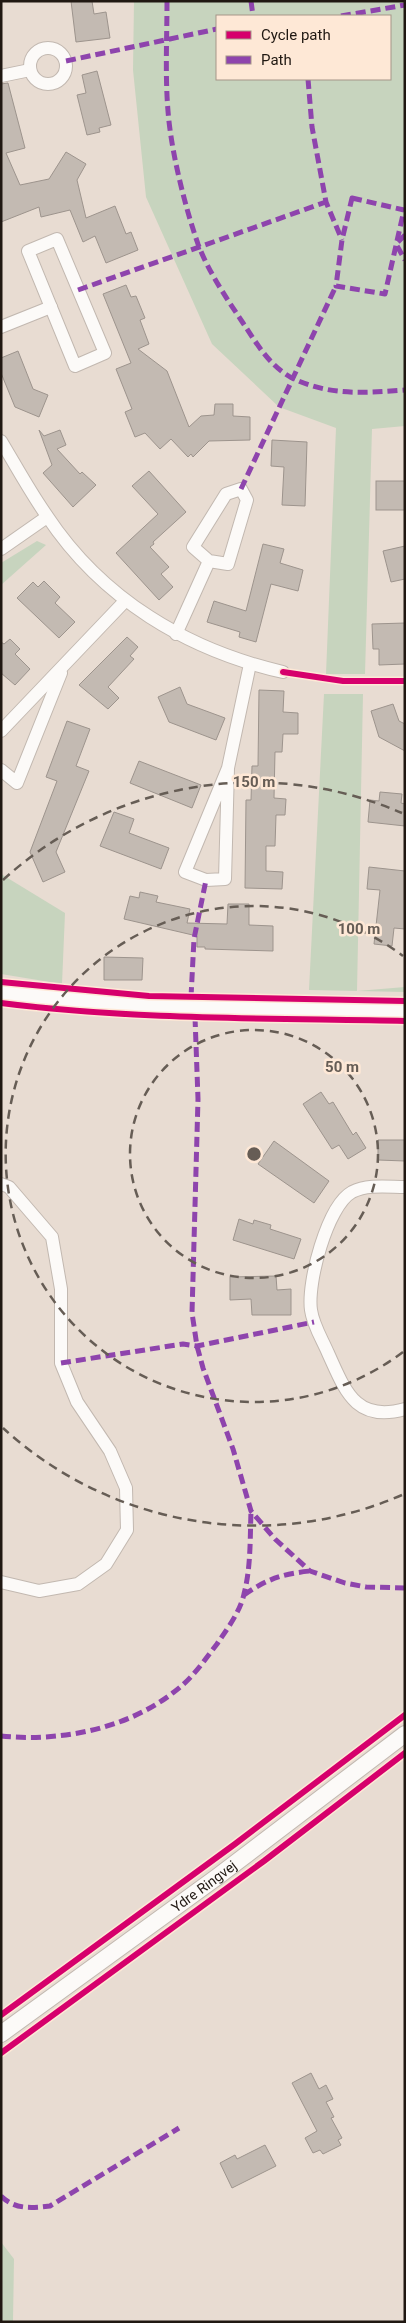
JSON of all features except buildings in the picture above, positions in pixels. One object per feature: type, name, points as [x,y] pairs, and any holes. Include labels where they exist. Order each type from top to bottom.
[{"type":"street","points":[[1,76],[30,70]]},
{"type":"street","points":[[57,239],[105,354],[75,366],[51,307],[28,251],[57,239]]},
{"type":"street","points":[[1,327],[51,307]]},
{"type":"street","points":[[1,441],[47,517],[84,564],[125,601],[176,634],[216,652],[250,664],[283,672]]},
{"type":"street","points":[[241,489],[247,500],[228,564],[208,562],[193,547],[226,494],[241,489]]},
{"type":"street","points":[[1,549],[47,517]]},
{"type":"street","points":[[176,634],[208,562]]},
{"type":"street","points":[[1,732],[125,601]]},
{"type":"street","points":[[228,768],[185,872],[206,880],[225,879],[228,768],[250,664]]},
{"type":"street","points":[[1,770],[17,783],[64,666]]},
{"type":"street","points":[[1,994],[176,1008],[405,1011]]},
{"type":"street","points":[[1,1184],[10,1187],[52,1237],[62,1289],[61,1363],[77,1402],[110,1450],[126,1488],[127,1530],[106,1564],[78,1584],[39,1591],[1,1582]]},
{"type":"street","points":[[405,1187],[367,1187],[353,1192],[343,1200],[333,1214],[313,1273],[310,1298],[314,1322],[345,1392],[356,1404],[380,1413],[405,1409]]},
{"type":"street","name":"Ydre Ringvej","points":[[1,2034],[217,1877],[405,1734]]},
{"type":"green space","points":[[134,1],[405,1],[405,426],[372,429],[365,674],[326,674],[336,428],[279,407],[212,344],[146,197],[133,70]]},
{"type":"green space","points":[[37,541],[46,545],[1,585],[1,563]]},
{"type":"green space","points":[[324,694],[363,694],[357,991],[309,990]]},
{"type":"green space","points":[[1,874],[65,913],[62,984],[1,974]]},
{"type":"green space","points":[[405,987],[405,992],[357,991]]},
{"type":"green space","points":[[1,2242],[14,2259],[13,2322],[1,2322]]},
{"type":"marked path","points":[[167,1],[167,84],[172,143],[179,179],[193,229],[202,254],[218,285],[271,362],[285,374],[308,384],[335,391],[405,390]]},
{"type":"marked path","points":[[251,1],[253,15]]},
{"type":"marked path","points":[[347,15],[405,5]]},
{"type":"marked path","points":[[66,61],[216,29]]},
{"type":"marked path","points":[[308,80],[312,127],[326,202],[342,240]]},
{"type":"marked path","points":[[352,198],[404,210],[385,294],[336,286],[342,240],[352,198]]},
{"type":"marked path","points":[[78,290],[326,202]]},
{"type":"marked path","points":[[405,235],[396,244],[405,260]]},
{"type":"marked path","points":[[241,489],[336,286]]},
{"type":"marked path","points":[[191,997],[194,939],[206,880]]},
{"type":"marked path","points":[[195,1017],[198,1099],[192,1313],[197,1346],[203,1368],[233,1449],[251,1511],[275,1539],[310,1571],[345,1583],[366,1587],[405,1588]]},
{"type":"marked path","points":[[61,1363],[183,1344],[197,1346],[314,1322]]},
{"type":"marked path","points":[[1,1736],[46,1737],[92,1730],[114,1724],[155,1705],[180,1687],[197,1670],[217,1644],[240,1607],[248,1573],[251,1511]]},
{"type":"marked path","points":[[244,1595],[275,1578],[310,1571]]},
{"type":"marked path","points":[[1,2196],[6,2201],[18,2206],[50,2206],[179,2128]]},
{"type":"cycle path","points":[[283,672],[343,681],[405,681]]},
{"type":"cycle path","points":[[1,982],[149,996],[405,1001]]},
{"type":"cycle path","points":[[1,1003],[102,1013],[405,1021]]},
{"type":"cycle path","points":[[1,2015],[235,1844],[405,1715]]},
{"type":"cycle path","points":[[1,2053],[264,1861],[405,1753]]}]
